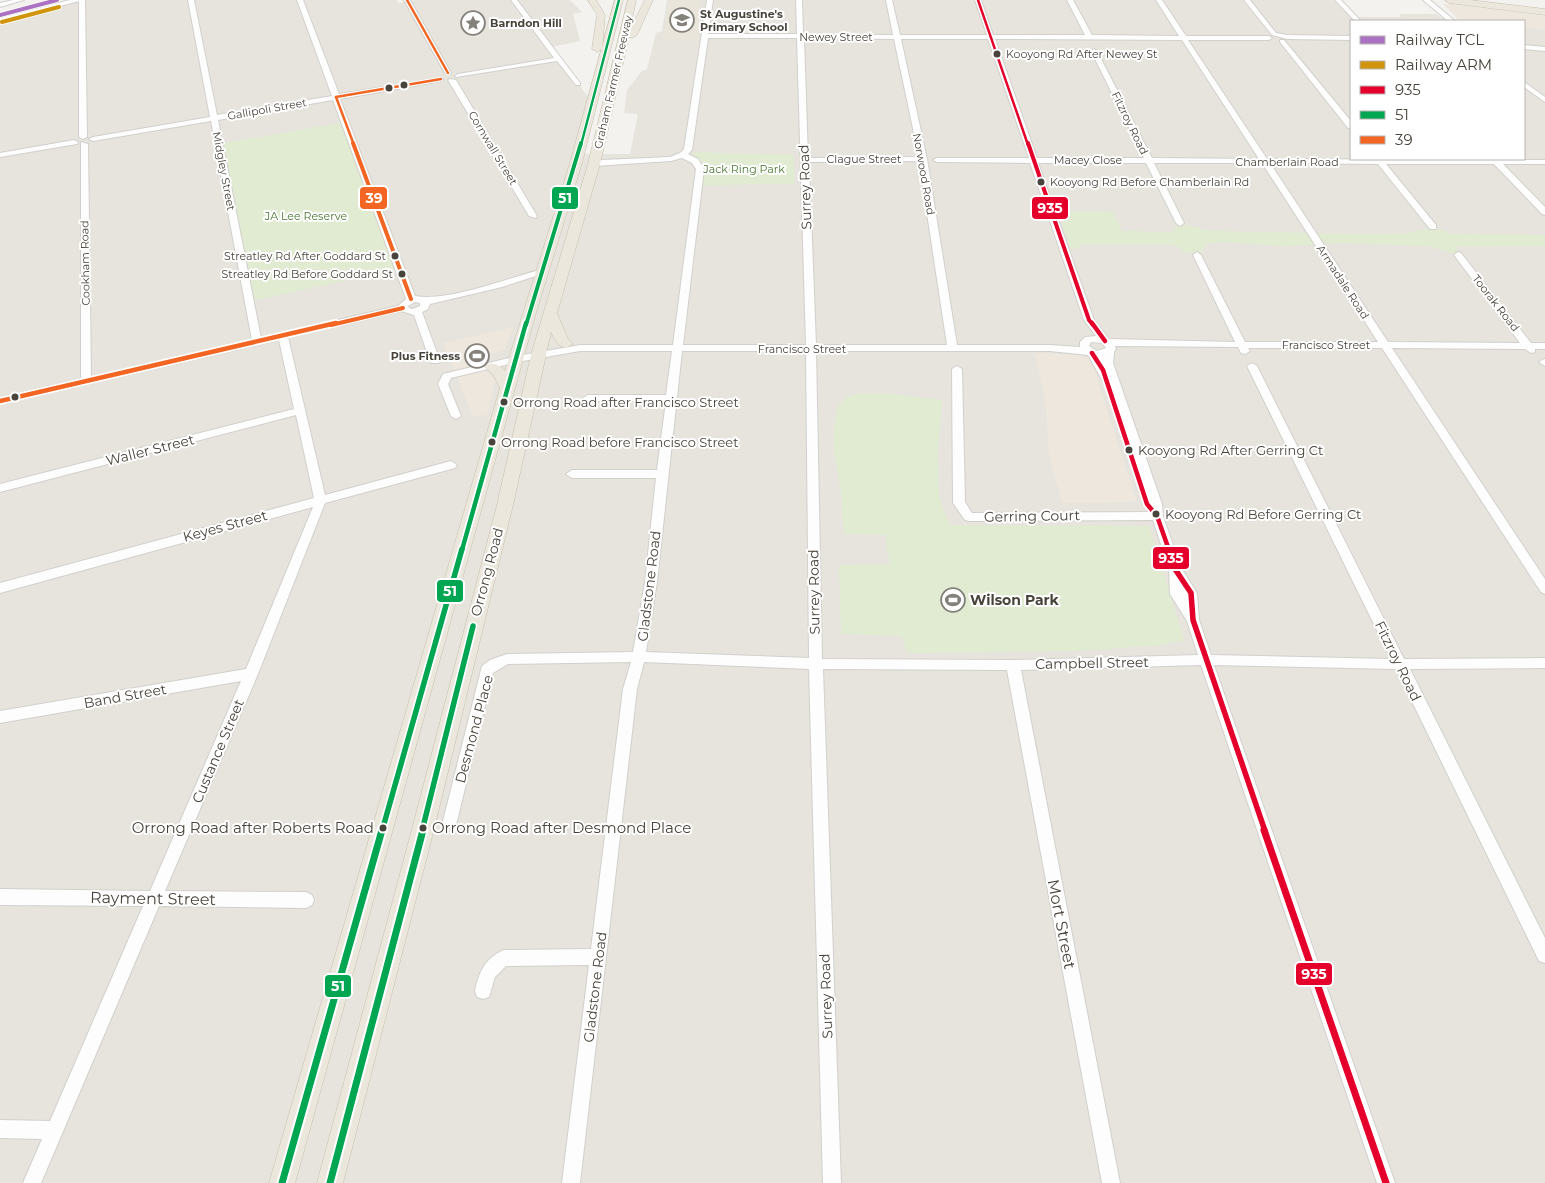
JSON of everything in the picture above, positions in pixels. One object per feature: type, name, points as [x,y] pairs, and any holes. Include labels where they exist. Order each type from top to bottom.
[{"type":"highway","points":[[592,0],[601,15],[596,61],[597,82]]},
{"type":"highway","name":"Graham Farmer Freeway","points":[[543,272],[576,163],[619,0]]},
{"type":"highway","name":"Graham Farmer Freeway","points":[[598,163],[632,0]]},
{"type":"highway","points":[[616,75],[648,0]]},
{"type":"highway","points":[[1450,0],[1545,12]]},
{"type":"highway","points":[[1484,0],[1545,8]]},
{"type":"highway","name":"Orrong Road","points":[[330,1183],[505,506],[540,351],[550,313],[598,163]]},
{"type":"highway","points":[[282,1183],[535,292],[543,272]]},
{"type":"highway","points":[[550,313],[562,341],[566,344]]},
{"type":"highway","points":[[485,367],[498,371],[508,388]]},
{"type":"street","points":[[0,5],[21,0]]},
{"type":"street","points":[[0,20],[77,0]]},
{"type":"street","name":"Cookham Road","points":[[82,0],[86,381]]},
{"type":"street","name":"Midgley Street","points":[[191,0],[258,341]]},
{"type":"street","points":[[300,0],[412,299]]},
{"type":"street","name":"Cornwall Street","points":[[407,0],[533,216]]},
{"type":"street","points":[[514,0],[578,84]]},
{"type":"street","points":[[598,163],[670,159],[683,155],[688,150],[710,0]]},
{"type":"street","name":"Surrey Road","points":[[799,0],[811,346],[815,664],[832,1183]]},
{"type":"street","name":"Norwood Road","points":[[889,0],[895,37],[923,159],[953,347]]},
{"type":"street","points":[[978,0],[1089,320],[1108,347],[1108,363],[1154,496],[1157,516],[1175,569],[1176,594],[1193,620],[1386,1183]]},
{"type":"street","points":[[1070,0],[1088,36]]},
{"type":"street","name":"Armadale Road","points":[[1159,0],[1545,589]]},
{"type":"street","points":[[1247,0],[1272,36]]},
{"type":"street","points":[[1338,0],[1357,20]]},
{"type":"street","points":[[1426,0],[1434,3],[1451,20]]},
{"type":"street","name":"Newey Street","points":[[704,36],[1272,36],[1284,39]]},
{"type":"street","points":[[1284,39],[1350,38]]},
{"type":"street","points":[[1284,39],[1350,125]]},
{"type":"street","points":[[1525,47],[1545,50]]},
{"type":"street","name":"Fitzroy Road","points":[[1094,51],[1180,223]]},
{"type":"street","points":[[453,76],[558,59]]},
{"type":"street","name":"Gallipoli Street","points":[[84,140],[441,79],[442,76],[453,76]]},
{"type":"street","points":[[1525,85],[1545,100]]},
{"type":"street","points":[[0,155],[74,142],[76,144],[84,140]]},
{"type":"street","name":"Gladstone Road","points":[[572,1183],[630,689],[640,657],[646,625],[671,398],[700,169],[695,161],[683,155]]},
{"type":"street","name":"Clague Street","points":[[804,160],[923,159]]},
{"type":"street","name":"Macey Close","points":[[937,160],[1149,160]]},
{"type":"street","name":"Chamberlain Road","points":[[1149,160],[1266,162],[1494,160],[1545,162]]},
{"type":"street","points":[[1380,160],[1433,227]]},
{"type":"street","points":[[1494,160],[1545,212]]},
{"type":"street","points":[[1197,255],[1244,348]]},
{"type":"street","name":"Toorak Road","points":[[1458,255],[1531,349]]},
{"type":"street","points":[[403,308],[406,302],[412,299],[426,302],[499,286],[543,272]]},
{"type":"street","points":[[499,286],[527,285],[535,292]]},
{"type":"street","points":[[0,401],[403,308],[409,312],[417,311],[425,307],[426,302]]},
{"type":"street","points":[[417,311],[435,361]]},
{"type":"street","points":[[1089,320],[1088,346],[1103,370],[1147,504],[1157,516]]},
{"type":"street","points":[[283,335],[320,500]]},
{"type":"street","points":[[1088,346],[1096,338],[1108,347]]},
{"type":"street","name":"Francisco Street","points":[[456,416],[443,381],[451,375],[485,367],[518,355],[566,344],[1050,348],[1088,346]]},
{"type":"street","name":"Francisco Street","points":[[540,351],[679,345]]},
{"type":"street","points":[[1088,346],[1101,354],[1108,347]]},
{"type":"street","name":"Francisco Street","points":[[1108,347],[1141,349],[1531,349],[1545,346]]},
{"type":"street","name":"Francisco Street","points":[[1531,349],[1545,359]]},
{"type":"street","name":"Fitzroy Road","points":[[1252,366],[1545,955]]},
{"type":"street","name":"Gerring Court","points":[[957,369],[959,503],[969,517],[1157,516]]},
{"type":"street","points":[[588,398],[671,398]]},
{"type":"street","name":"Waller Street","points":[[0,488],[299,411]]},
{"type":"street","name":"Keyes Street","points":[[0,588],[450,464]]},
{"type":"street","points":[[572,474],[662,474]]},
{"type":"street","name":"Custance Street","points":[[32,1183],[251,674],[320,500]]},
{"type":"street","name":"Campbell Street","points":[[640,657],[815,664],[1013,665],[1206,660],[1399,664],[1545,663]]},
{"type":"street","name":"Desmond Place","points":[[450,821],[487,670],[507,659],[640,657]]},
{"type":"street","name":"Mort Street","points":[[1013,665],[1110,1183]]},
{"type":"street","name":"Band Street","points":[[0,717],[251,674]]},
{"type":"street","name":"Rayment Street","points":[[0,897],[306,900]]},
{"type":"street","points":[[483,991],[488,971],[494,963],[504,958],[598,957]]},
{"type":"street","points":[[0,1129],[55,1130]]},
{"type":"shaded area","points":[[70,0],[397,0],[398,3],[416,0],[570,0],[582,12],[573,14],[580,41],[552,47],[588,97],[573,154],[630,154],[638,114],[624,113],[627,90],[642,71],[647,69],[656,33],[662,31],[667,0],[1333,0],[1350,17],[1401,17],[1399,14],[1436,14],[1441,18],[1465,20],[1350,20],[1350,160],[1525,160],[1525,27],[1545,30],[1545,1183],[0,1183],[0,18]]},
{"type":"shaded area","name":"St Augustine's Primary School","points":[[669,0],[700,0],[696,40],[663,40]]},
{"type":"shaded area","points":[[1443,4],[1545,16],[1545,30],[1525,27],[1525,20],[1458,19]]},
{"type":"shaded area","points":[[513,327],[505,349],[481,357],[487,374],[495,380],[488,415],[473,417],[443,343]]},
{"type":"shaded area","points":[[1035,353],[1079,354],[1092,360],[1137,502],[1062,503],[1049,457],[1046,408]]},
{"type":"green space","name":"JA Lee Reserve","points":[[346,122],[400,269],[250,301],[219,144]]},
{"type":"green space","name":"Jack Ring Park","points":[[694,152],[794,155],[794,184],[702,185],[703,162],[693,157]]},
{"type":"green space","points":[[1058,211],[1113,212],[1122,231],[1172,232],[1180,223],[1211,231],[1370,234],[1409,233],[1433,227],[1453,234],[1545,235],[1545,246],[1456,247],[1458,255],[1428,246],[1340,243],[1285,246],[1223,242],[1206,244],[1202,253],[1183,252],[1181,248],[1169,244],[1082,244],[1076,249],[1070,249]]},
{"type":"green space","points":[[859,393],[882,393],[942,400],[938,452],[939,497],[949,525],[1149,526],[1184,640],[1163,645],[1079,651],[907,653],[902,636],[841,634],[839,565],[890,564],[885,535],[844,534],[841,494],[833,441],[837,408],[845,398]]},
{"type":"rail line","name":"TCL","points":[[0,15],[57,0]]},
{"type":"rail line","name":"ARM","points":[[2,22],[59,7]]},
{"type":"transit line","name":"39","points":[[407,0],[448,73]]},
{"type":"transit line","name":"51","points":[[282,1183],[528,316],[576,163],[619,0]]},
{"type":"transit line","name":"935","points":[[978,0],[1089,320],[1105,341]]},
{"type":"transit line","name":"39","points":[[336,97],[441,79]]},
{"type":"transit line","name":"39","points":[[336,97],[411,299]]},
{"type":"transit line","name":"39","points":[[0,401],[403,308]]},
{"type":"transit line","name":"935","points":[[1092,353],[1103,370],[1147,504],[1157,516],[1175,569],[1191,593],[1193,620],[1210,673],[1386,1183]]},
{"type":"transit line","name":"51","points":[[330,1183],[422,833],[473,626]]},
{"type":"place","name":"St Augustine's Primary School","points":[[682,20]]},
{"type":"place","name":"Barndon Hill","points":[[473,23]]},
{"type":"place","name":"Kooyong Rd After Newey St","points":[[997,54]]},
{"type":"place","name":"Kooyong Rd Before Chamberlain Rd","points":[[1041,182]]},
{"type":"place","name":"Streatley Rd After Goddard St","points":[[395,256]]},
{"type":"place","name":"Streatley Rd Before Goddard St","points":[[402,274]]},
{"type":"place","name":"Plus Fitness","points":[[477,356]]},
{"type":"place","name":"Orrong Road after Francisco Street","points":[[504,402]]},
{"type":"place","name":"Orrong Road before Francisco Street","points":[[492,442]]},
{"type":"place","name":"Kooyong Rd After Gerring Ct","points":[[1129,450]]},
{"type":"place","name":"Kooyong Rd Before Gerring Ct","points":[[1156,514]]},
{"type":"place","name":"Wilson Park","points":[[953,600]]},
{"type":"place","name":"Orrong Road after Roberts Road","points":[[383,828]]},
{"type":"place","name":"Orrong Road after Desmond Place","points":[[423,828]]}]
